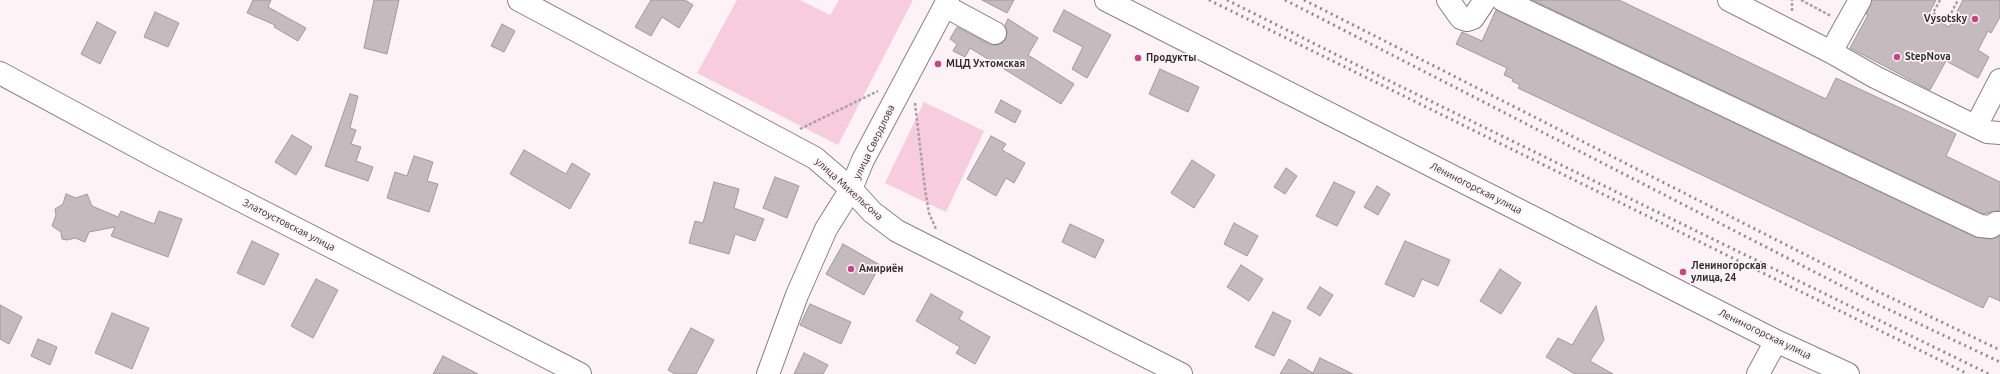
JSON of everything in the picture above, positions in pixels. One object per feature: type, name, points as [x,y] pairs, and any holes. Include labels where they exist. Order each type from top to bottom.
[{"type":"street","name":"улица Михельсона","points":[[519,0],[815,158],[851,189],[872,212],[897,231],[1181,374]]},
{"type":"street","name":"Лениногорская улица","points":[[1106,0],[1776,341],[1848,374]]},
{"type":"street","points":[[1448,0],[1461,18],[1466,20],[1473,18],[1485,0]]},
{"type":"street","points":[[1503,0],[1980,226],[1991,226],[1996,223],[2000,223]]},
{"type":"street","points":[[1729,0],[1831,52],[1875,77],[1987,132],[2000,133]]},
{"type":"street","points":[[1831,52],[1860,0]]},
{"type":"street","name":"улица Свердлова","points":[[768,374],[797,295],[826,229],[851,189],[863,160],[947,3]]},
{"type":"street","points":[[947,3],[995,33]]},
{"type":"street","name":"Златоустовская улица","points":[[0,73],[163,160],[580,374]]},
{"type":"street","points":[[1976,126],[2000,80]]},
{"type":"street","points":[[1758,374],[1776,341]]},
{"type":"path","points":[[1792,0],[1792,15]]},
{"type":"path","points":[[1801,0],[1836,19]]},
{"type":"path","points":[[1940,0],[1933,13],[1947,21],[1958,0]]},
{"type":"path","points":[[794,132],[884,89]]},
{"type":"path","points":[[914,95],[929,212],[934,227],[939,232]]},
{"type":"shaded area","points":[[737,0],[800,0],[830,15],[839,0],[913,0],[838,145],[697,73]]},
{"type":"shaded area","points":[[924,102],[984,131],[946,212],[885,183]]},
{"type":"building","points":[[253,0],[271,0],[268,7],[306,28],[298,41],[274,27],[275,25],[247,13]]},
{"type":"building","points":[[374,0],[399,0],[387,54],[364,48]]},
{"type":"building","points":[[651,0],[685,0],[693,5],[679,28],[662,17],[651,36],[635,27]]},
{"type":"building","points":[[982,0],[1014,0],[1007,13]]},
{"type":"building","points":[[1532,0],[1619,0],[1826,99],[1836,78],[1956,134],[1946,156],[2000,182],[2000,210],[1983,214]]},
{"type":"building","points":[[1872,0],[1936,0],[1928,15],[1949,27],[1963,0],[2000,0],[2000,17],[1991,33],[1988,31],[1978,50],[1989,57],[1978,78],[1946,61],[1930,90],[1850,48],[1868,15],[1866,14]]},
{"type":"building","points":[[1064,10],[1111,35],[1087,78],[1072,69],[1083,47],[1053,31]]},
{"type":"building","points":[[1496,10],[1975,237],[1990,239],[2000,236],[2000,301],[1989,296],[1983,308],[1518,88],[1520,85],[1512,81],[1513,79],[1504,75],[1507,68],[1456,44],[1462,32],[1482,41]]},
{"type":"building","points":[[155,12],[179,23],[168,47],[144,37]]},
{"type":"building","points":[[1008,19],[1038,38],[1028,55],[1074,84],[1061,104],[970,48],[965,57],[953,51],[957,44],[950,39],[957,27],[989,44],[996,45],[1002,43],[1006,39],[1007,32],[1005,25]]},
{"type":"building","points":[[97,22],[116,32],[100,64],[81,54]]},
{"type":"building","points":[[502,24],[515,31],[504,52],[491,46]]},
{"type":"building","points":[[1160,69],[1199,87],[1188,112],[1149,94]]},
{"type":"building","points":[[350,94],[358,96],[350,128],[356,130],[351,144],[361,147],[356,161],[373,167],[368,181],[325,166]]},
{"type":"building","points":[[1001,100],[1021,111],[1015,123],[995,112]]},
{"type":"building","points":[[292,135],[312,147],[296,175],[275,162]]},
{"type":"building","points":[[991,136],[1006,144],[1002,150],[1025,163],[1014,183],[1006,178],[996,196],[967,179]]},
{"type":"building","points":[[524,150],[566,174],[572,163],[590,174],[570,209],[510,174]]},
{"type":"building","points":[[414,156],[433,162],[427,181],[438,184],[429,212],[387,198],[395,172],[407,176]]},
{"type":"building","points":[[1192,160],[1215,175],[1194,208],[1171,193]]},
{"type":"building","points":[[1286,168],[1297,176],[1285,194],[1274,187]]},
{"type":"building","points":[[775,177],[799,186],[787,218],[763,208]]},
{"type":"building","points":[[714,182],[739,189],[734,208],[764,219],[755,241],[735,234],[729,254],[689,243],[695,221],[703,223]]},
{"type":"building","points":[[1334,182],[1355,192],[1337,226],[1316,216]]},
{"type":"building","points":[[1377,186],[1390,194],[1378,215],[1364,207]]},
{"type":"building","points":[[66,194],[76,198],[87,194],[92,206],[118,217],[121,211],[154,224],[159,211],[182,219],[168,257],[111,236],[115,227],[89,232],[85,242],[75,238],[67,240],[62,239],[61,232],[52,226],[56,215],[55,209],[63,204]]},
{"type":"building","points":[[1234,223],[1258,236],[1247,256],[1224,244]]},
{"type":"building","points":[[1070,224],[1104,240],[1095,258],[1062,242]]},
{"type":"building","points":[[252,241],[279,254],[264,285],[237,273]]},
{"type":"building","points":[[1405,241],[1450,260],[1438,286],[1422,279],[1414,297],[1385,284]]},
{"type":"building","points":[[843,244],[880,265],[864,295],[826,274]]},
{"type":"building","points":[[1241,265],[1263,279],[1249,301],[1227,287]]},
{"type":"building","points":[[1500,269],[1521,283],[1501,314],[1480,301]]},
{"type":"building","points":[[316,279],[338,290],[313,338],[291,326]]},
{"type":"building","points":[[1320,287],[1333,295],[1320,316],[1307,308]]},
{"type":"building","points":[[931,294],[963,312],[959,319],[990,337],[975,364],[956,353],[960,347],[916,321]]},
{"type":"building","points":[[810,304],[851,322],[841,344],[800,325]]},
{"type":"building","points":[[0,305],[22,317],[9,344],[0,339]]},
{"type":"building","points":[[1596,306],[1604,340],[1590,361],[1613,374],[1575,374],[1546,357],[1558,338],[1572,345]]},
{"type":"building","points":[[1273,312],[1291,321],[1274,356],[1255,347]]},
{"type":"building","points":[[112,313],[149,328],[132,369],[95,353]]},
{"type":"building","points":[[691,328],[714,340],[696,374],[675,374],[668,370]]},
{"type":"building","points":[[38,339],[57,347],[50,365],[31,356]]},
{"type":"building","points":[[804,353],[828,365],[823,374],[794,374]]},
{"type":"building","points":[[443,356],[478,374],[433,374]]},
{"type":"building","points":[[1320,358],[1353,374],[1280,374],[1289,359],[1313,373]]},
{"type":"railway","points":[[1209,0],[1968,374]]},
{"type":"railway","points":[[1227,0],[1989,374]]},
{"type":"railway","points":[[1285,0],[1875,303],[2000,362]]},
{"type":"railway","points":[[1304,0],[1881,293],[2000,350]]},
{"type":"place","name":"Vysotsky","points":[[1975,19]]},
{"type":"place","name":"StepNova","points":[[1897,57]]},
{"type":"place","name":"Продукты","points":[[1138,58]]},
{"type":"place","name":"МЦД Ухтомская","points":[[938,64]]},
{"type":"place","name":"Амириён","points":[[851,269]]},
{"type":"place","name":"Лениногорская улица, 24","points":[[1683,272]]}]
